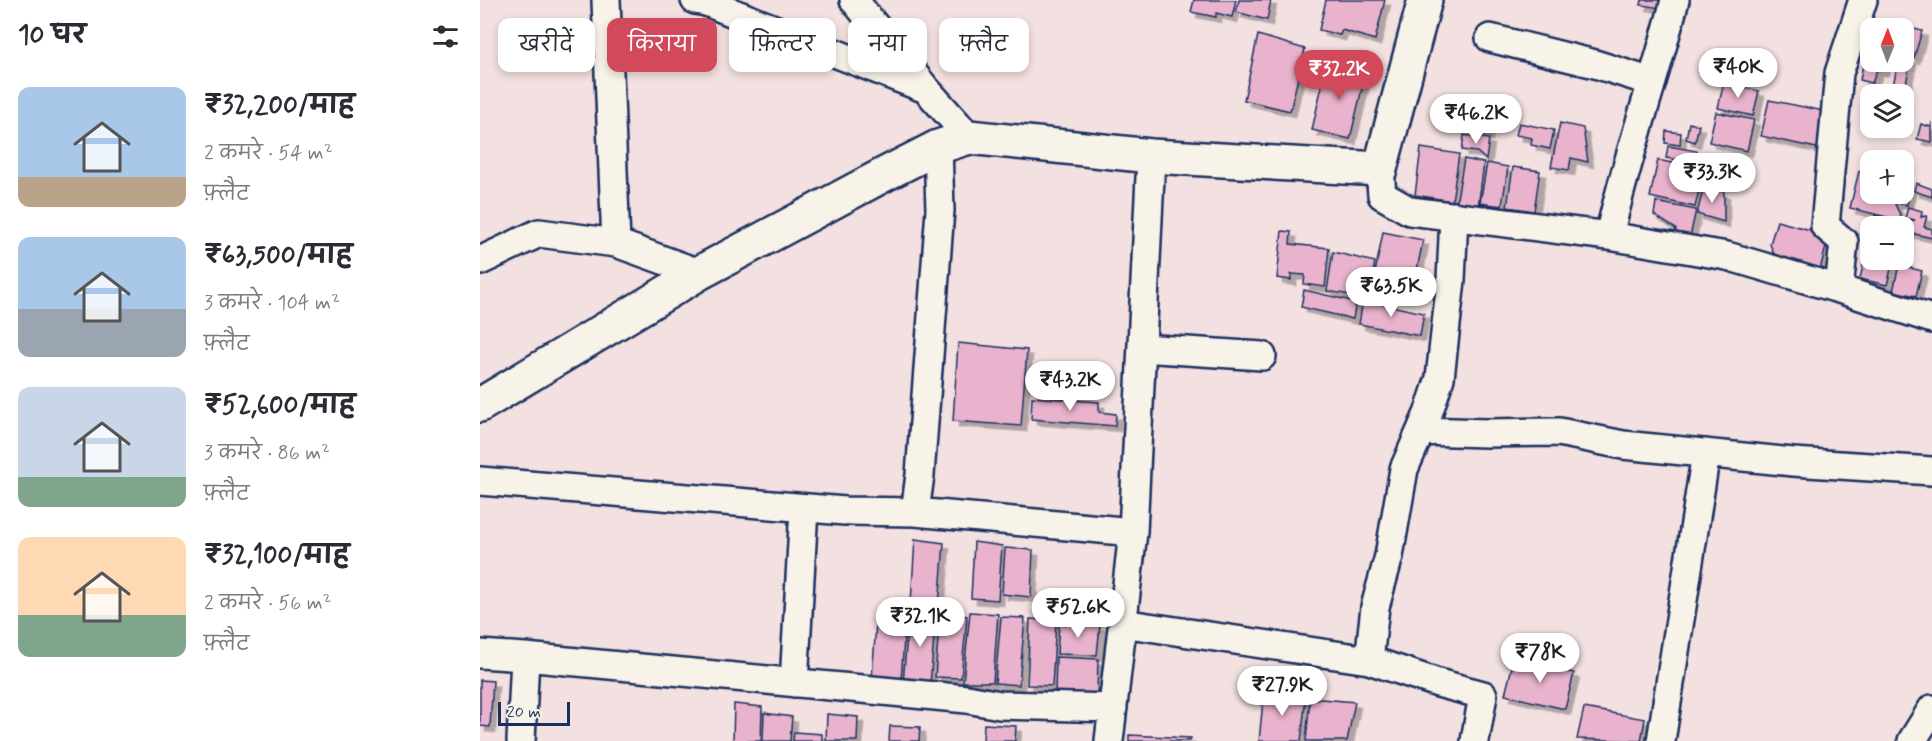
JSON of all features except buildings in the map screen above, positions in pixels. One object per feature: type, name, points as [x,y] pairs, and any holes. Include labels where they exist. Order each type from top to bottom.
[{"type":"street","points":[[606,0],[616,243]]},
{"type":"street","points":[[695,0],[706,2],[926,89]]},
{"type":"street","points":[[854,0],[926,89],[969,137]]},
{"type":"street","points":[[1425,0],[1380,169],[1382,195],[1410,211],[1609,236],[1727,256],[1932,319]]},
{"type":"street","points":[[1609,236],[1621,185],[1675,0]]},
{"type":"street","points":[[1839,289],[1844,242],[1826,226],[1827,203],[1839,74],[1863,0]]},
{"type":"street","points":[[1490,38],[1595,64],[1652,82]]},
{"type":"street","points":[[480,405],[699,273],[938,147],[969,137],[1151,156],[1380,169]]},
{"type":"street","points":[[915,512],[920,475],[940,210],[938,147]]},
{"type":"street","points":[[1109,741],[1133,532],[1151,156]]},
{"type":"street","points":[[1369,660],[1375,607],[1389,556],[1404,469],[1421,431],[1440,378],[1451,280],[1454,216]]},
{"type":"street","points":[[480,261],[539,233],[616,243],[699,273]]},
{"type":"street","points":[[1142,348],[1262,356]]},
{"type":"street","points":[[1421,431],[1486,434],[1559,432],[1623,445],[1792,462],[1932,471]]},
{"type":"street","points":[[1661,741],[1706,453]]},
{"type":"street","points":[[480,481],[804,508],[915,512],[1133,532]]},
{"type":"street","points":[[794,683],[804,508]]},
{"type":"street","points":[[1122,623],[1369,660],[1438,683],[1484,695],[1475,741]]},
{"type":"street","points":[[480,654],[967,699],[1000,705],[1113,708]]},
{"type":"street","points":[[521,741],[525,657]]},
{"type":"street","points":[[1912,741],[1932,709]]}]
